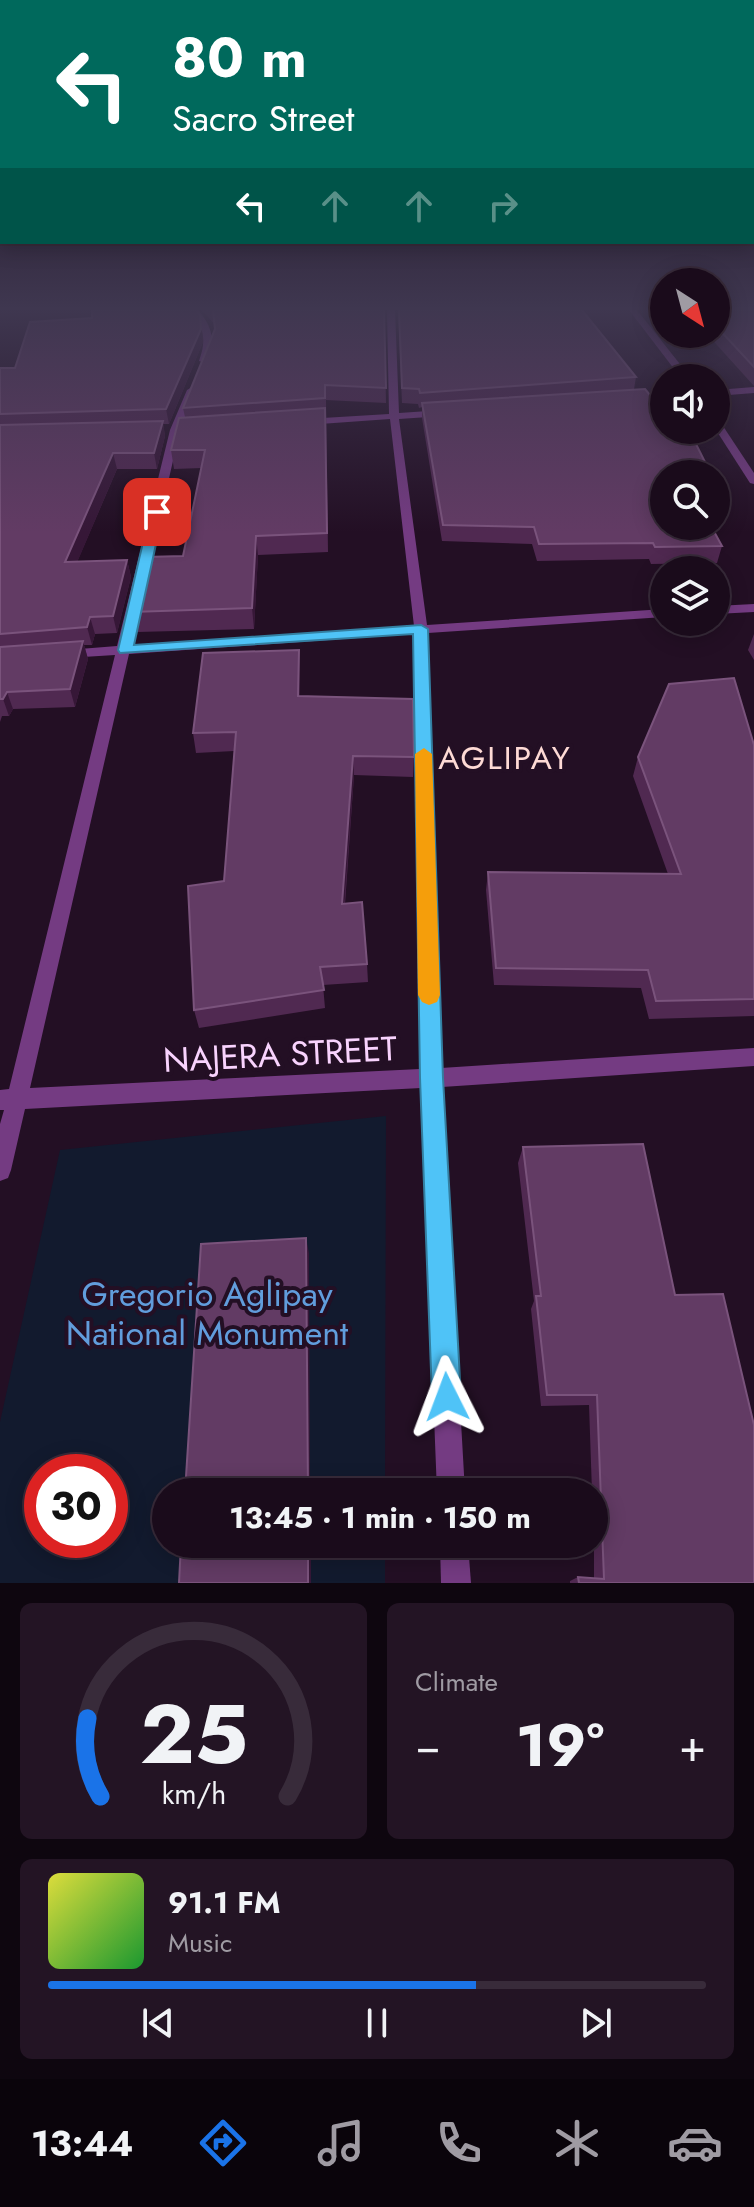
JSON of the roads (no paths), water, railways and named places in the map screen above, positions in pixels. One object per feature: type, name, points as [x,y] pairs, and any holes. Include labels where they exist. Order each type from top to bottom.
[{"type":"street","points":[[0,1170],[8,1100],[125,650],[175,430],[194,384]]},
{"type":"street","points":[[393,384],[394,416],[421,629],[431,1078],[450,1478]]},
{"type":"street","points":[[730,392],[754,390]]},
{"type":"street","points":[[616,400],[650,397]]},
{"type":"street","points":[[300,422],[458,412]]},
{"type":"street","points":[[730,444],[754,481]]},
{"type":"street","points":[[730,609],[754,608]]},
{"type":"street","points":[[47,655],[650,614]]},
{"type":"street","name":"NAJERA STREET","points":[[8,1100],[754,1057]]},
{"type":"street","points":[[455,1558],[456,1583]]},
{"type":"district","name":"AGLIPAY","points":[[505,758]]},
{"type":"park label","name":"Gregorio Aglipay National Monument","points":[[207,1314]]}]
